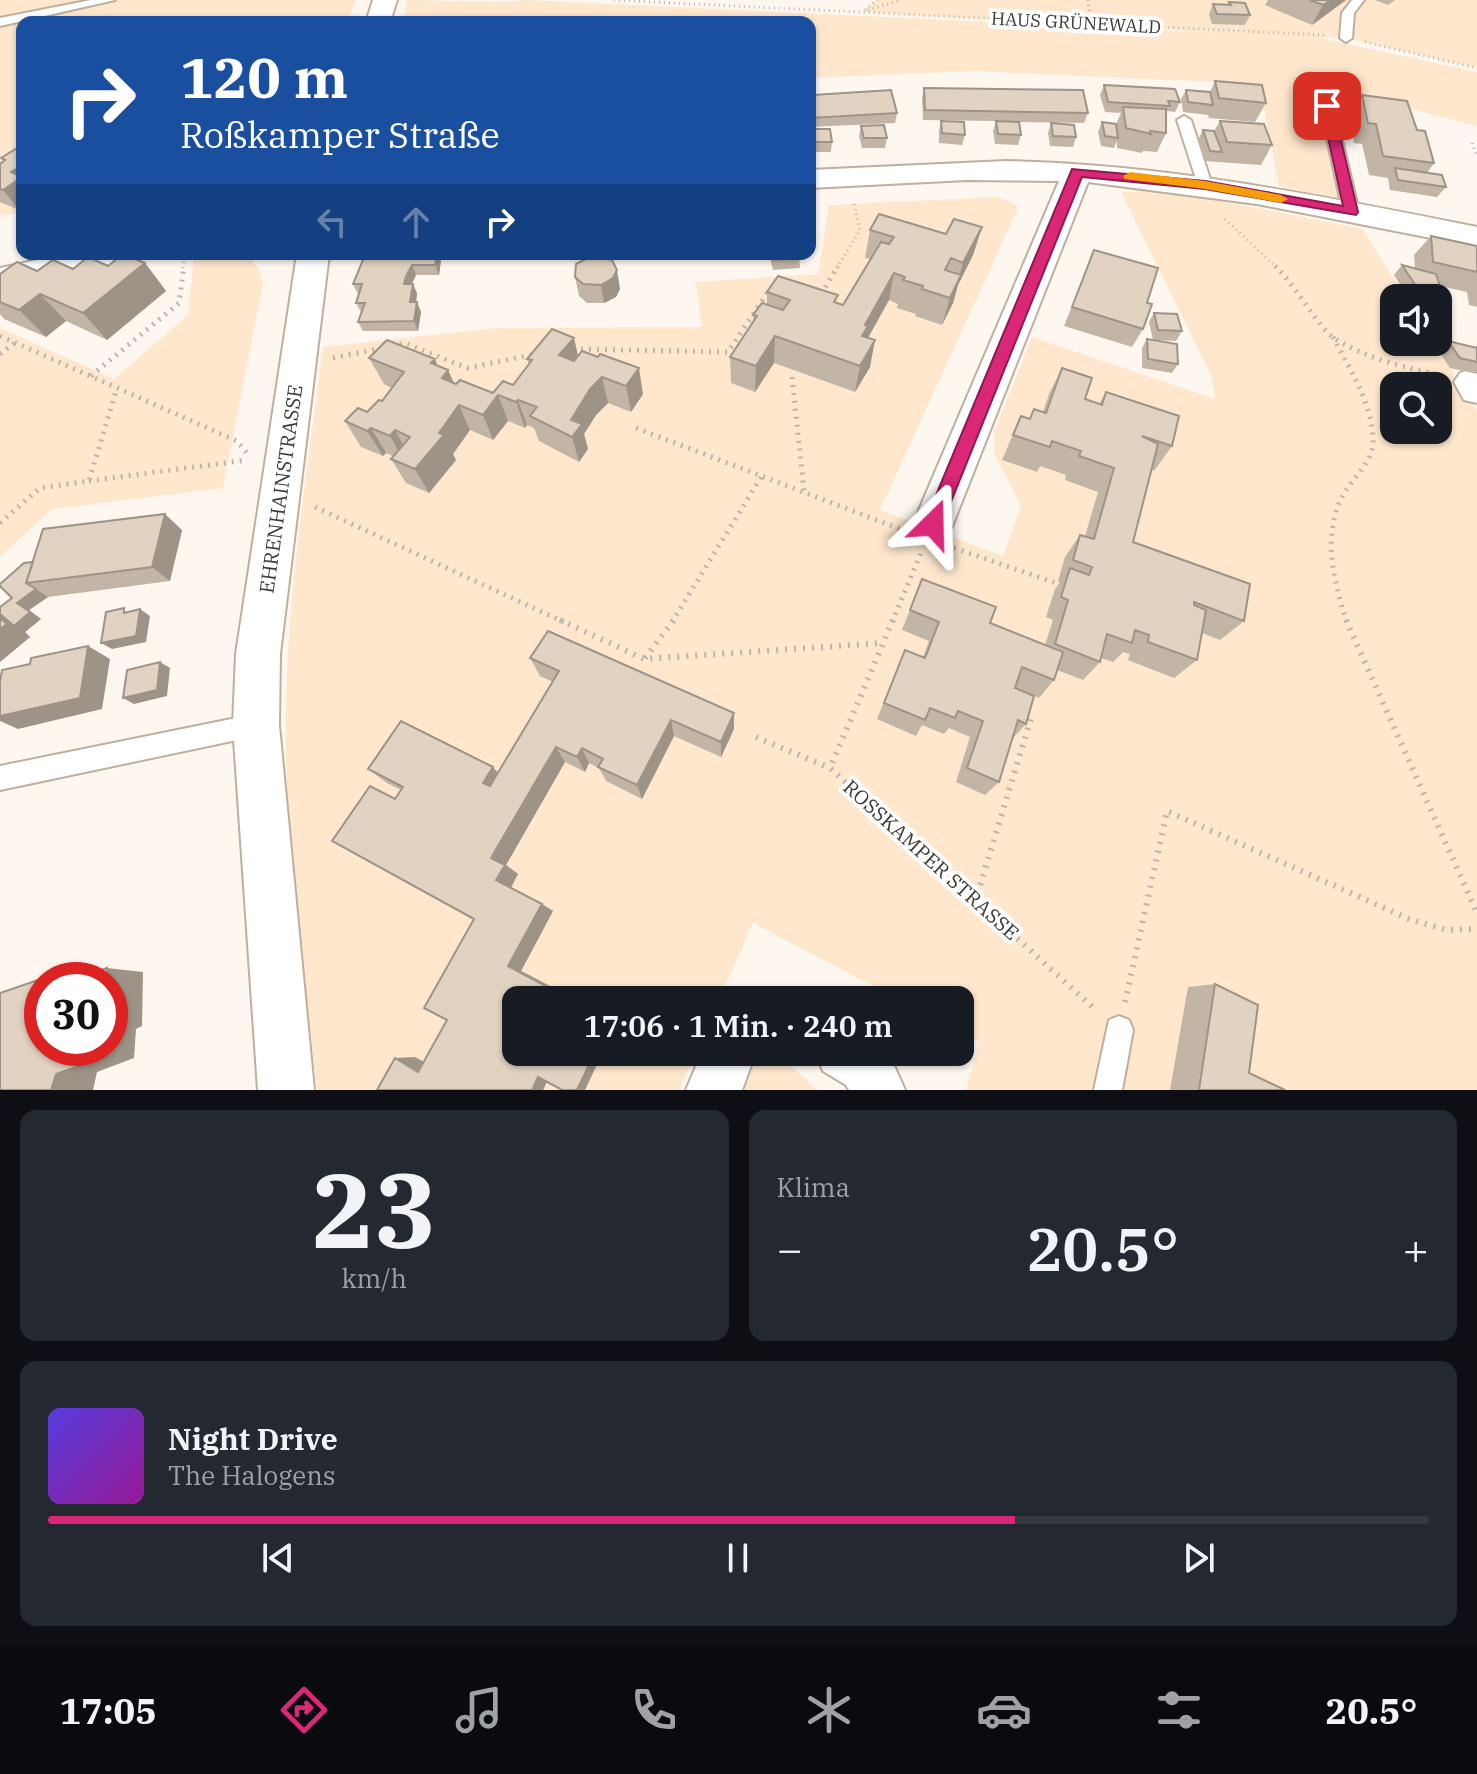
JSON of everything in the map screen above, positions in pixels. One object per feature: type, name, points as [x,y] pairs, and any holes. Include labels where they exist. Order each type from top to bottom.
[{"type":"street","points":[[816,179],[938,169],[1077,172],[1195,184],[1477,237]]},
{"type":"street","points":[[930,531],[1077,172]]},
{"type":"street","points":[[0,279],[87,260]]},
{"type":"street","name":"EHRENHAINSTRASSE","points":[[286,1090],[256,725],[258,654],[312,260]]},
{"type":"street","points":[[714,1090],[723,1066]]},
{"type":"street","points":[[866,1066],[877,1090]]},
{"type":"lane","points":[[30,16],[109,0]]},
{"type":"lane","points":[[1346,38],[1348,13],[1358,0]]},
{"type":"lane","points":[[1327,106],[1351,212]]},
{"type":"lane","points":[[1184,120],[1195,184]]},
{"type":"lane","points":[[0,778],[256,725]]},
{"type":"lane","points":[[1108,1090],[1119,1030]]},
{"type":"path","name":"HAUS GRÜNEWALD","points":[[614,0],[1308,32],[1477,68]]},
{"type":"path","points":[[863,12],[877,0]]},
{"type":"path","points":[[863,12],[901,0]]},
{"type":"path","points":[[1088,0],[1091,24]]},
{"type":"path","points":[[1472,143],[1477,157]]},
{"type":"path","points":[[820,296],[860,230],[847,176]]},
{"type":"path","points":[[1195,184],[1289,279],[1333,337],[1364,399],[1374,441],[1365,465],[1342,497],[1332,528],[1332,565],[1346,620],[1477,913]]},
{"type":"path","points":[[91,376],[179,303],[184,260]]},
{"type":"path","points":[[561,349],[728,352],[774,282]]},
{"type":"path","points":[[0,336],[237,441],[252,460],[40,488],[0,523]]},
{"type":"path","points":[[1333,337],[1395,365],[1474,386]]},
{"type":"path","points":[[0,354],[15,343]]},
{"type":"path","points":[[298,365],[405,343],[467,368],[545,352]]},
{"type":"path","points":[[792,377],[804,492]]},
{"type":"path","points":[[89,481],[117,388]]},
{"type":"path","points":[[636,428],[804,492],[930,531],[1059,584]]},
{"type":"path","points":[[644,659],[674,620],[763,474]]},
{"type":"path","points":[[281,492],[644,659],[883,643]]},
{"type":"path","name":"ROSSKAMPER STRASSE","points":[[930,531],[830,768],[1119,1030]]},
{"type":"path","points":[[975,902],[1032,715]]},
{"type":"path","points":[[756,737],[830,768]]},
{"type":"path","points":[[1119,1030],[1167,811],[1409,919],[1447,930],[1477,929]]},
{"type":"shaded area","points":[[0,0],[356,0],[349,16],[16,16],[16,213],[0,216]]},
{"type":"shaded area","points":[[407,0],[525,0],[1244,34],[863,12],[877,0],[1477,0],[1477,68],[1346,38],[1315,37],[1477,72],[1477,126],[1330,88],[1333,100],[1318,101],[1343,200],[1279,186],[1259,84],[973,71],[816,78],[816,16],[404,16]]},
{"type":"shaded area","points":[[1148,191],[1237,204],[1362,229],[1397,284],[1380,284],[1380,356],[1443,356],[1477,410],[1477,1090],[966,1090],[980,1042],[974,1039],[974,986],[873,986],[753,923],[725,986],[502,986],[502,1066],[690,1066],[679,1090],[317,1090],[290,837],[286,701],[297,549],[323,347],[495,328],[702,327],[696,282],[818,274],[829,205],[997,197],[1012,202],[1018,208],[880,510],[1003,556],[1021,506],[994,453],[994,432],[1032,337],[1215,399],[1212,377],[1121,192]]},
{"type":"shaded area","points":[[193,260],[250,260],[254,263],[263,284],[223,488],[52,509],[0,557],[0,328],[114,379],[188,315]]},
{"type":"shaded area","points":[[791,1066],[817,1090],[732,1090],[746,1068]]},
{"type":"building","points":[[1310,0],[1331,0],[1323,5]]},
{"type":"building","points":[[1229,2],[1245,3],[1250,15],[1217,14],[1213,4],[1231,5]]},
{"type":"building","points":[[1215,81],[1262,85],[1266,103],[1219,98]]},
{"type":"building","points":[[1104,85],[1175,89],[1180,102],[1168,101],[1170,106],[1108,102]]},
{"type":"building","points":[[924,88],[1083,90],[1088,113],[925,110]]},
{"type":"building","points":[[891,90],[897,113],[816,118],[816,95]]},
{"type":"building","points":[[1186,90],[1210,92],[1213,105],[1188,102]]},
{"type":"building","points":[[1362,95],[1407,101],[1417,130],[1425,131],[1434,163],[1383,156],[1376,124],[1368,123]]},
{"type":"building","points":[[1123,107],[1166,109],[1166,133],[1150,131],[1151,134],[1126,128]]},
{"type":"building","points":[[941,121],[964,122],[965,135],[942,133]]},
{"type":"building","points":[[996,121],[1019,122],[1021,135],[998,134]]},
{"type":"building","points":[[1220,121],[1264,124],[1272,145],[1227,142]]},
{"type":"building","points":[[1102,122],[1116,124],[1118,138],[1105,136]]},
{"type":"building","points":[[1051,123],[1074,125],[1076,137],[1053,136]]},
{"type":"building","points":[[884,125],[887,138],[864,138],[861,126]]},
{"type":"building","points":[[816,129],[830,129],[832,142],[816,142]]},
{"type":"building","points":[[1203,130],[1214,131],[1222,152],[1210,151]]},
{"type":"building","points":[[16,149],[16,169],[11,172],[16,174],[16,181],[3,190],[0,189],[0,164],[5,160],[1,158]]},
{"type":"building","points":[[1395,168],[1442,175],[1446,187],[1398,180]]},
{"type":"building","points":[[879,214],[946,234],[954,219],[982,227],[963,263],[951,258],[945,270],[961,275],[950,298],[922,289],[923,286],[903,280],[905,277],[894,273],[865,325],[868,326],[862,336],[875,340],[860,366],[775,336],[756,366],[730,357],[762,303],[783,310],[790,300],[767,292],[778,276],[838,295],[834,302],[843,305],[881,242],[889,244],[894,237],[870,230]]},
{"type":"building","points":[[1431,236],[1477,246],[1477,272],[1433,262]]},
{"type":"building","points":[[1094,250],[1158,268],[1147,303],[1152,304],[1143,329],[1072,307]]},
{"type":"building","points":[[53,260],[73,269],[84,260],[95,260],[108,266],[116,260],[145,263],[83,313],[40,294],[19,310],[0,302],[0,274],[17,262],[37,271]]},
{"type":"building","points":[[363,260],[436,260],[435,265],[412,265],[406,276],[404,284],[413,284],[410,302],[417,302],[414,321],[358,322],[365,303],[356,303],[362,284],[353,284]]},
{"type":"building","points":[[584,260],[612,260],[617,270],[613,278],[601,285],[583,284],[575,277],[576,264]]},
{"type":"building","points":[[1402,265],[1436,274],[1439,284],[1415,284]]},
{"type":"building","points":[[1154,313],[1177,314],[1182,331],[1158,330]]},
{"type":"building","points":[[552,329],[574,338],[559,355],[574,361],[582,351],[639,368],[626,386],[602,377],[590,389],[571,420],[582,424],[572,437],[530,416],[537,407],[498,395],[483,415],[459,405],[439,433],[444,435],[415,469],[391,459],[410,437],[395,430],[390,436],[371,428],[367,431],[345,421],[358,408],[367,412],[379,400],[382,401],[404,372],[369,358],[387,340],[435,359],[431,363],[448,370],[442,378],[456,384],[460,380],[493,393],[503,381],[513,385],[532,360],[527,359]]},
{"type":"building","points":[[1147,339],[1177,344],[1178,364],[1148,359]]},
{"type":"building","points":[[1452,342],[1477,348],[1477,362],[1460,358]]},
{"type":"building","points":[[1062,368],[1092,378],[1085,399],[1102,405],[1106,392],[1179,416],[1172,446],[1142,436],[1158,444],[1133,542],[1250,584],[1244,621],[1194,602],[1194,605],[1206,610],[1197,660],[1148,642],[1149,635],[1135,630],[1132,643],[1107,634],[1100,662],[1055,644],[1068,600],[1061,597],[1070,568],[1089,575],[1092,567],[1073,560],[1080,535],[1094,539],[1114,468],[1079,456],[1081,451],[1052,441],[1050,447],[1013,435],[1021,416],[1030,419],[1034,409],[1046,413]]},
{"type":"building","points":[[165,514],[152,567],[26,583],[43,529]]},
{"type":"building","points":[[33,562],[26,583],[36,589],[17,603],[30,612],[14,626],[0,614],[0,607],[12,598],[0,584],[24,563]]},
{"type":"building","points":[[922,579],[996,607],[990,623],[1063,652],[1054,680],[1022,667],[1015,688],[1034,696],[1026,724],[1018,720],[999,782],[967,768],[983,721],[958,711],[955,718],[930,708],[925,720],[884,703],[905,650],[925,658],[939,622],[910,610]]},
{"type":"building","points":[[124,608],[124,613],[140,609],[136,636],[101,643],[106,612]]},
{"type":"building","points":[[548,631],[734,713],[721,742],[671,720],[637,785],[598,767],[603,759],[582,748],[577,757],[556,747],[491,858],[505,865],[496,880],[542,904],[508,966],[546,986],[502,986],[502,1066],[588,1066],[577,1090],[562,1090],[538,1077],[532,1090],[377,1090],[395,1058],[418,1072],[447,1020],[424,1008],[474,919],[332,841],[370,786],[395,799],[403,787],[368,769],[401,721],[493,767],[483,783],[490,786],[559,671],[530,658]]},
{"type":"building","points":[[88,646],[80,698],[0,716],[2,670],[30,664],[31,658]]},
{"type":"building","points":[[160,662],[157,690],[123,698],[127,670]]},
{"type":"building","points":[[1215,984],[1258,1005],[1249,1073],[1285,1090],[1199,1090]]},
{"type":"building","points":[[24,985],[24,1066],[79,1066],[56,1074],[51,1090],[0,1090],[0,993]]},
{"type":"slow traffic","points":[[1130,176],[1281,199]]},
{"type":"route","points":[[933,524],[1077,172],[1205,185],[1351,212],[1327,106]]}]
